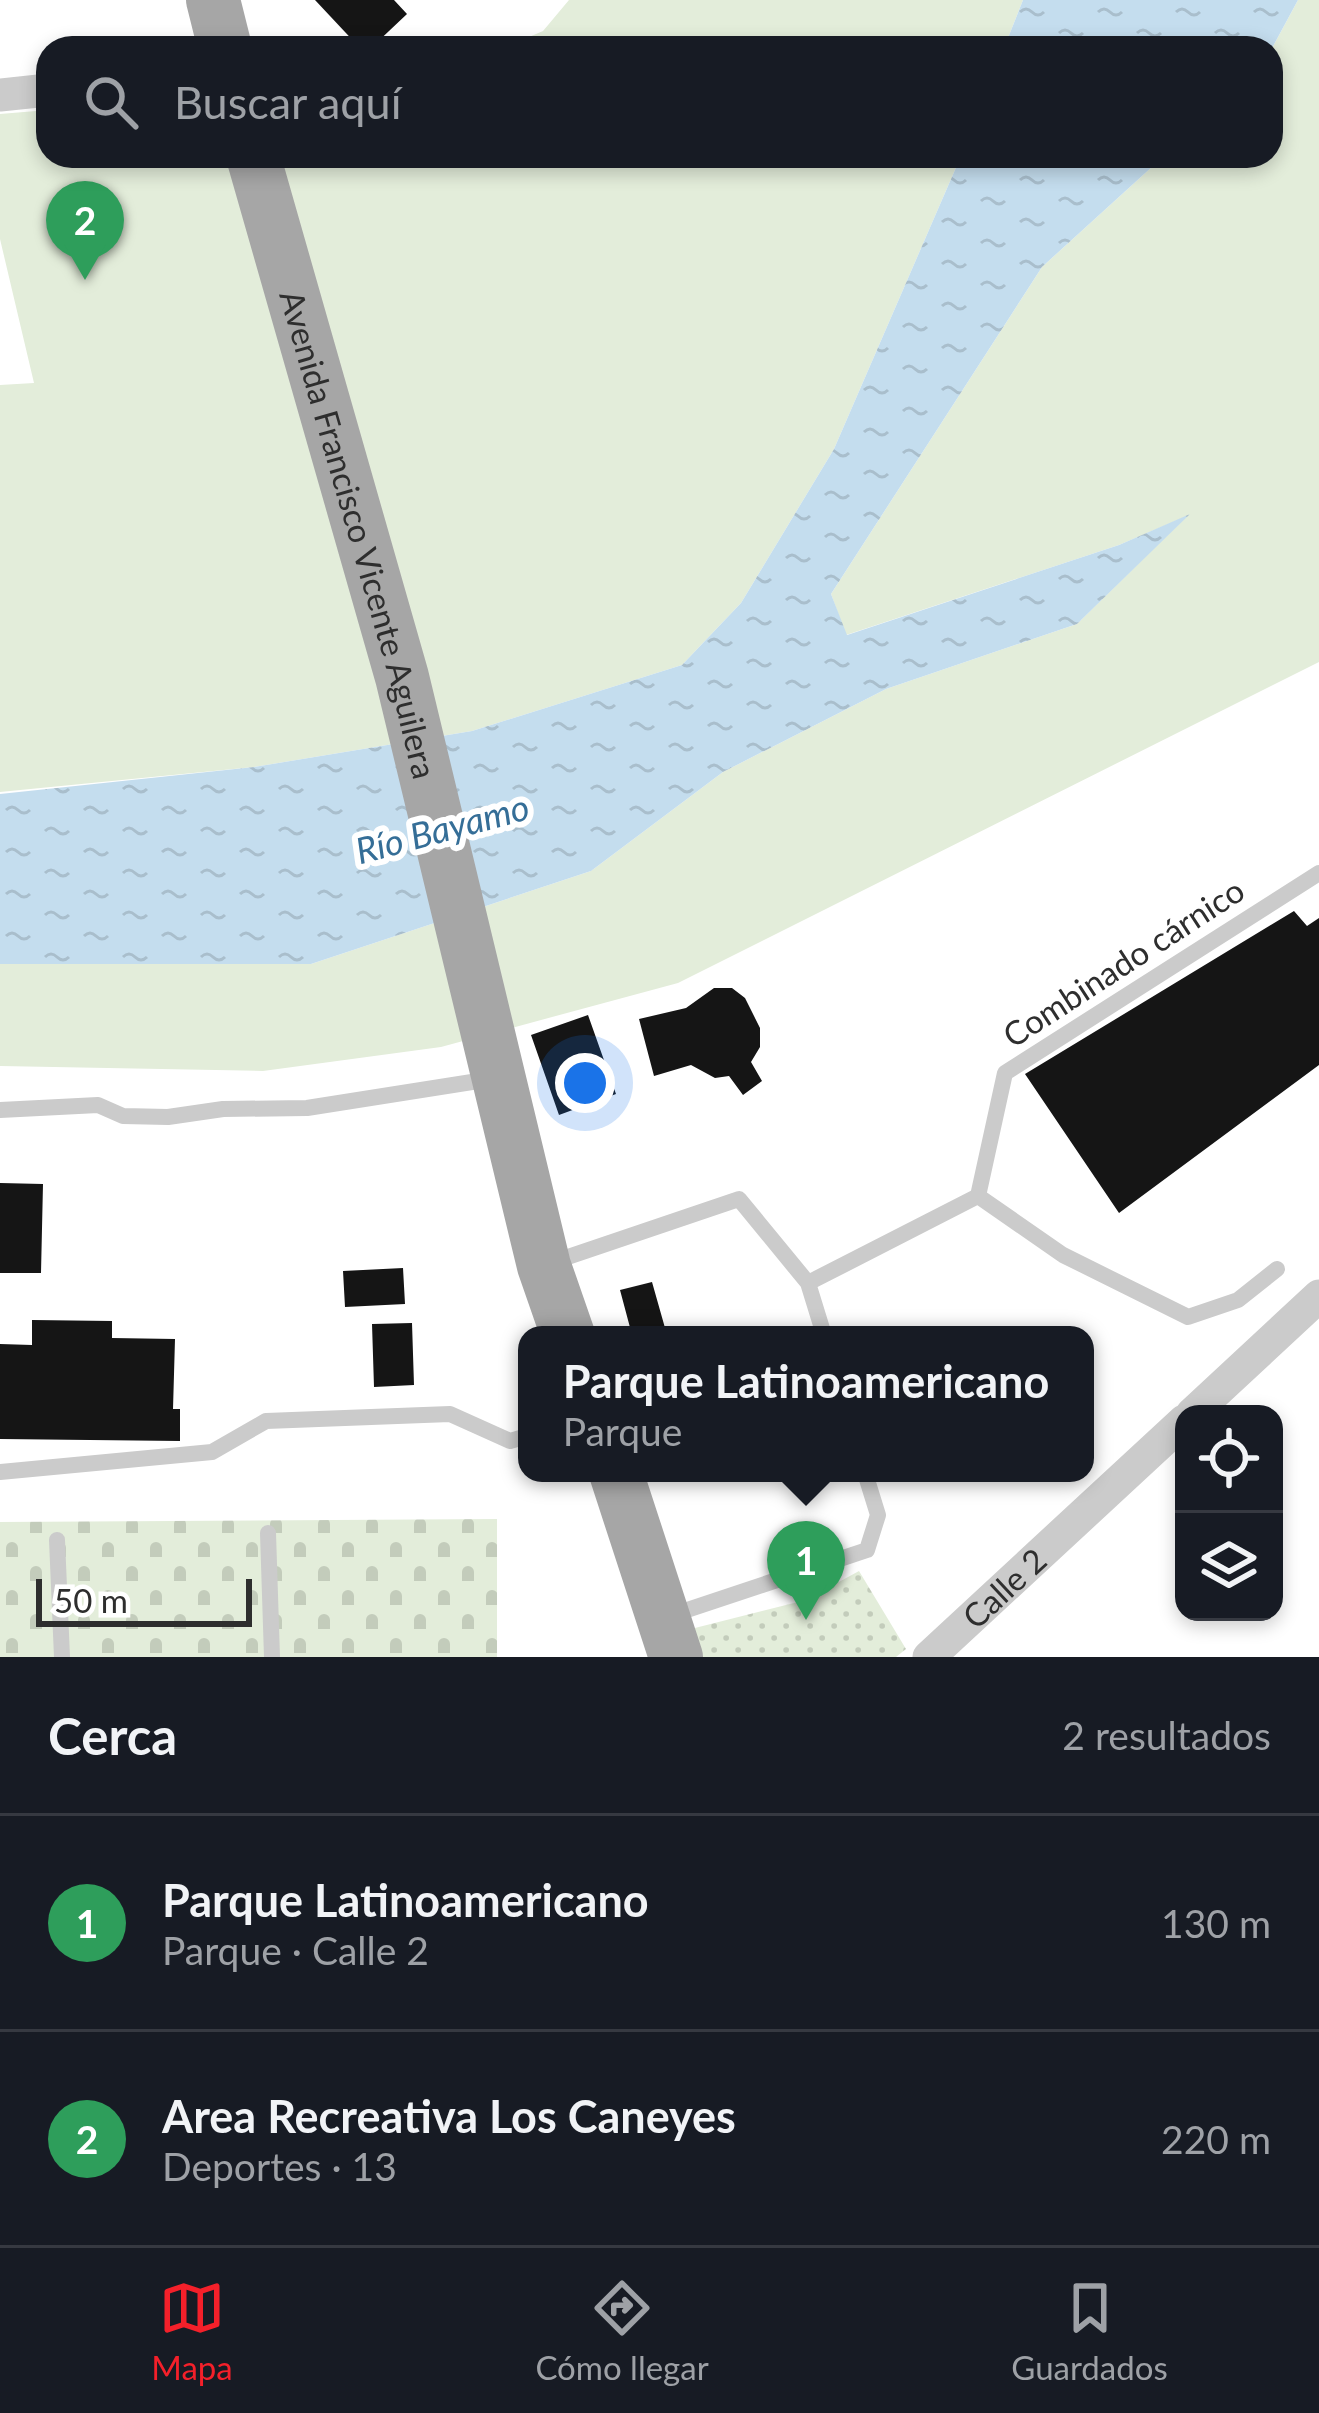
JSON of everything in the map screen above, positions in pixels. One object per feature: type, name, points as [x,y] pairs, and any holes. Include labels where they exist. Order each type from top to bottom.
[{"type":"main road","points":[[213,0],[221,36]]},
{"type":"main road","name":"Avenida Francisco Vicente Aguilera","points":[[256,168],[316,392],[402,676],[492,1059],[544,1265],[565,1326]]},
{"type":"main road","points":[[605,1482],[662,1644]]},
{"type":"main road","points":[[618,1482],[662,1644]]},
{"type":"street","points":[[0,95],[36,91]]},
{"type":"street","points":[[1202,1405],[1319,1296]]},
{"type":"street","name":"Calle 2","points":[[929,1657],[1175,1429]]},
{"type":"lane","name":"Combinado cárnico","points":[[978,1196],[1005,1073],[1319,873]]},
{"type":"lane","points":[[0,1110],[98,1105],[123,1116],[168,1117],[223,1109],[308,1108],[492,1059]]},
{"type":"lane","points":[[808,1282],[978,1196],[1063,1255],[1188,1317],[1238,1300],[1276,1269]]},
{"type":"lane","points":[[544,1265],[740,1199],[808,1282],[821,1326]]},
{"type":"lane","points":[[0,1472],[212,1452],[266,1421],[450,1414],[509,1441],[518,1438]]},
{"type":"lane","points":[[662,1644],[867,1550],[878,1515],[868,1482]]},
{"type":"lane","points":[[268,1532],[272,1657]]},
{"type":"lane","points":[[57,1540],[62,1657]]},
{"type":"green space","points":[[569,0],[1023,0],[1009,36],[531,36],[543,31]]},
{"type":"green space","points":[[1298,0],[1319,0],[1319,662],[678,983],[441,1047],[263,1071],[0,1066],[0,964],[311,964],[591,871],[723,772],[886,689],[1077,624],[1187,516],[1119,545],[846,635],[831,594],[1042,267],[1151,168],[1283,168],[1283,36],[1279,36]]},
{"type":"green space","points":[[36,111],[36,168],[956,168],[834,449],[741,603],[682,665],[472,731],[254,767],[0,792],[0,385],[34,383],[0,239],[0,114]]},
{"type":"green space","points":[[497,1519],[497,1657],[0,1657],[0,1522]]},
{"type":"green space","points":[[859,1571],[906,1649],[896,1657],[696,1657],[687,1630],[806,1600]]},
{"type":"water","points":[[1023,0],[1298,0],[1279,36],[1009,36]]},
{"type":"water","name":"Río Bayamo","points":[[956,168],[1151,168],[1042,267],[831,594],[847,635],[1119,545],[1190,514],[1077,624],[886,689],[723,772],[591,871],[311,964],[0,964],[0,794],[254,767],[472,731],[682,665],[741,603],[834,449]]},
{"type":"building","points":[[315,0],[394,0],[407,14],[384,36],[349,36]]},
{"type":"building","points":[[1294,911],[1307,926],[1319,918],[1319,1065],[1119,1213],[1025,1074]]},
{"type":"building","points":[[714,988],[732,988],[745,998],[760,1028],[760,1047],[751,1062],[762,1081],[743,1095],[729,1076],[715,1078],[691,1065],[654,1076],[639,1019],[686,1008]]},
{"type":"building","points":[[588,1015],[616,1094],[559,1115],[531,1035]]},
{"type":"building","points":[[0,1183],[43,1184],[41,1273],[0,1273]]},
{"type":"building","points":[[403,1268],[405,1304],[345,1307],[343,1271]]},
{"type":"building","points":[[652,1282],[664,1326],[630,1326],[620,1290]]},
{"type":"building","points":[[32,1320],[112,1321],[112,1338],[175,1339],[173,1409],[180,1409],[180,1441],[0,1439],[0,1344],[32,1345]]},
{"type":"building","points":[[412,1323],[414,1385],[374,1387],[372,1324]]},
{"type":"place","name":"Area Recreativa Los Caneyes","points":[[85,280]]},
{"type":"place","name":"Parque Latinoamericano","points":[[806,1620]]}]
